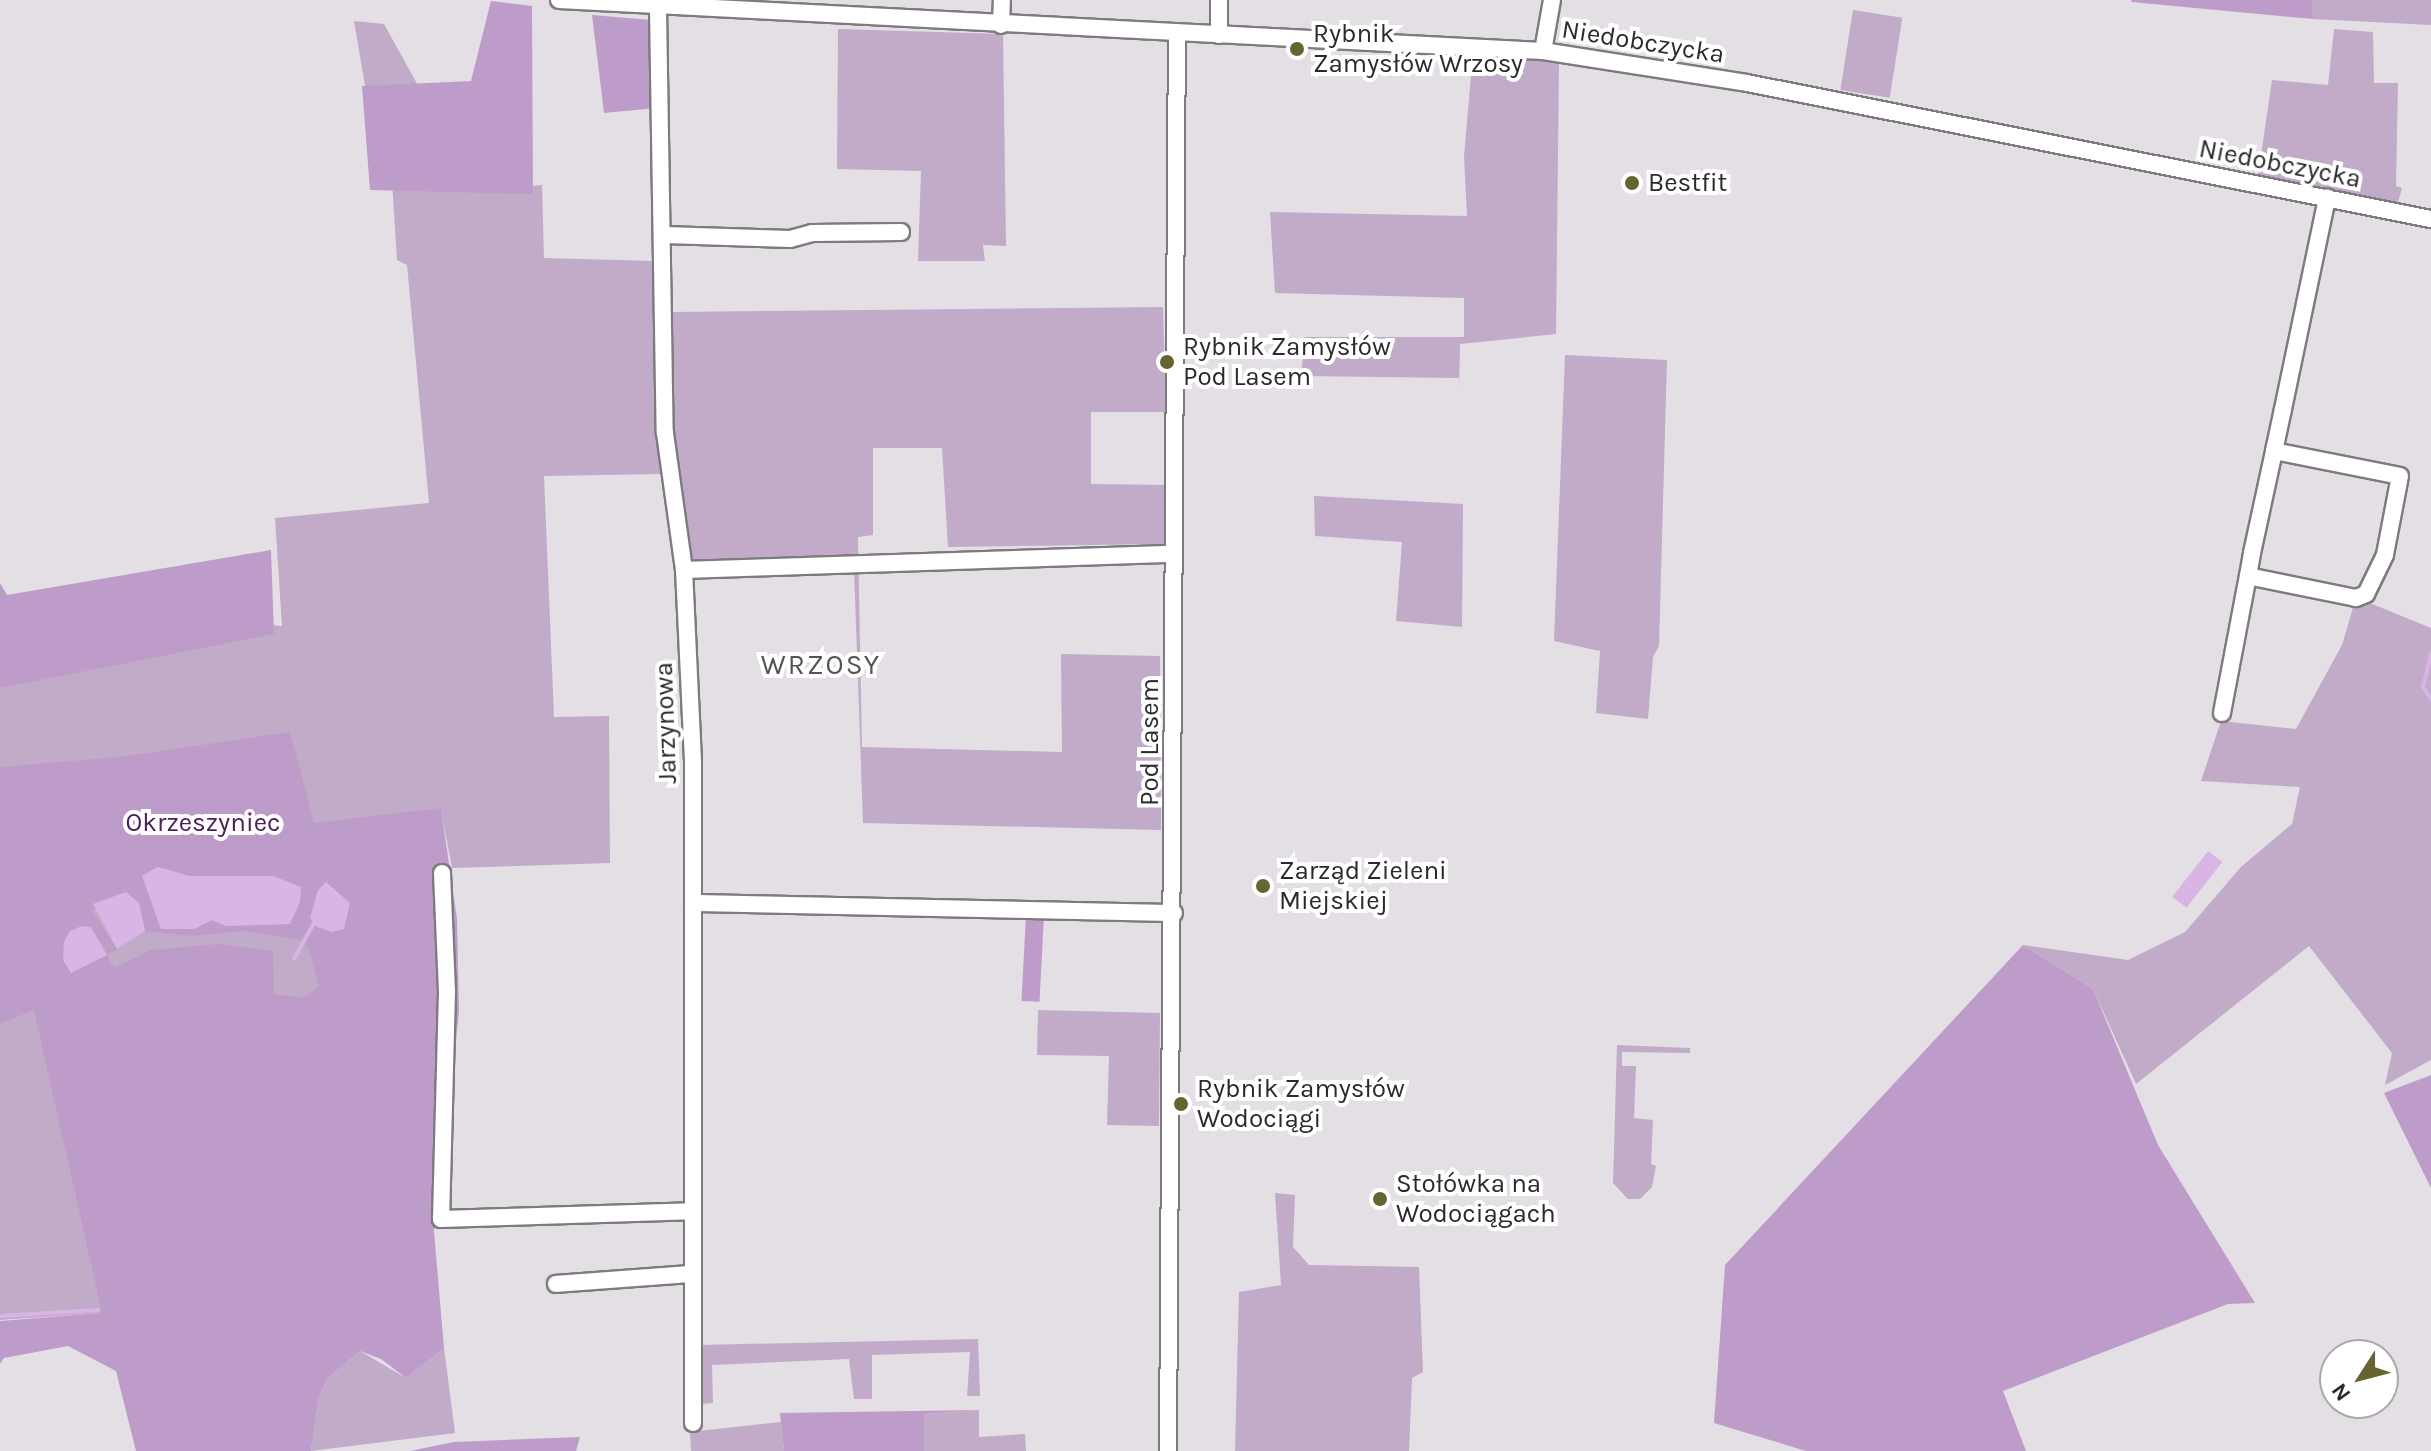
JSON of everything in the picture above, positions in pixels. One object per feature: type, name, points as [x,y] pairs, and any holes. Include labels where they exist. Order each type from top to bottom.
[{"type":"street","name":"Niedobczycka","points":[[559,0],[616,2],[658,8],[738,6],[853,18],[1543,51],[1747,83],[2431,219]]},
{"type":"street","points":[[853,0],[853,18]]},
{"type":"street","points":[[1001,25],[1002,0]]},
{"type":"street","points":[[1219,0],[1219,35]]},
{"type":"street","points":[[1543,51],[1552,0]]},
{"type":"street","name":"Jarzynowa","points":[[658,8],[665,235],[665,433],[684,570],[693,762],[689,1274],[693,1423]]},
{"type":"street","name":"Pod Lasem","points":[[1168,1451],[1174,913],[1177,33]]},
{"type":"street","points":[[2222,713],[2327,198]]},
{"type":"street","points":[[665,235],[790,239],[812,233],[901,232]]},
{"type":"street","points":[[2248,576],[2362,597],[2375,583],[2388,545],[2400,476],[2274,451]]},
{"type":"street","points":[[684,570],[1173,554]]},
{"type":"street","points":[[442,873],[447,991],[441,1219],[691,1211]]},
{"type":"street","points":[[693,903],[1174,913]]},
{"type":"street","points":[[556,1284],[689,1274]]},
{"type":"green space","points":[[2312,0],[2431,0],[2431,25],[2313,19]]},
{"type":"green space","points":[[2312,0],[2313,19],[2132,2]]},
{"type":"green space","points":[[491,1],[532,6],[533,194],[370,190],[362,86],[471,81]]},
{"type":"green space","points":[[1853,10],[1902,18],[1890,98],[1840,90]]},
{"type":"green space","points":[[592,15],[651,20],[656,108],[604,113]]},
{"type":"green space","points":[[354,21],[384,24],[420,89],[367,97]]},
{"type":"green space","points":[[838,29],[1003,34],[1006,246],[983,245],[985,261],[918,261],[921,171],[837,169]]},
{"type":"green space","points":[[2334,29],[2373,32],[2374,83],[2398,83],[2396,186],[2402,188],[2397,206],[2258,176],[2272,80],[2328,85]]},
{"type":"green space","points":[[1473,52],[1559,60],[1556,334],[1460,344],[1459,392],[1459,378],[1301,376],[1305,337],[1464,337],[1464,298],[1275,293],[1270,212],[1467,216],[1464,157]]},
{"type":"green space","name":"Okrzeszyniec","points":[[392,182],[472,190],[542,185],[544,258],[654,261],[672,312],[1163,307],[1166,412],[1091,412],[1091,484],[1166,485],[1164,544],[948,547],[942,448],[873,448],[873,535],[858,537],[862,747],[1062,752],[1061,654],[1160,656],[1161,830],[863,823],[854,569],[677,579],[662,474],[544,476],[554,717],[609,716],[610,863],[452,868],[441,810],[102,1313],[0,1320],[0,658],[199,617],[282,626],[275,518],[429,503],[407,265],[397,260]]},
{"type":"green space","points":[[1565,355],[1667,360],[1659,646],[1653,657],[1648,719],[1596,713],[1600,651],[1554,641]]},
{"type":"green space","points":[[1314,496],[1463,504],[1462,627],[1396,621],[1402,542],[1315,536]]},
{"type":"green space","points":[[271,550],[274,634],[0,688],[0,583],[7,595]]},
{"type":"green space","points":[[2365,601],[2431,628],[2431,1060],[2385,1085],[2392,1053],[2309,946],[2136,1084],[2093,989],[2023,945],[2128,960],[2185,932],[2241,867],[2292,824],[2300,787],[2201,781],[2221,721],[2296,729],[2342,645],[2354,604]]},
{"type":"green space","name":"Okrzeszyniec","points":[[290,732],[314,823],[441,808],[457,919],[459,1011],[454,1062],[437,1043],[440,1120],[434,1232],[444,1348],[406,1378],[381,1359],[360,1351],[328,1378],[319,1396],[311,1451],[136,1451],[116,1371],[68,1346],[4,1358],[0,1364],[0,1321],[102,1313],[34,1010],[0,1024],[0,767],[119,757]],"holes":[[[158,867],[189,876],[273,876],[290,924],[226,926],[212,920],[194,929],[161,929],[142,876]],[[118,895],[139,903],[145,931],[191,936],[244,931],[301,940],[309,950],[319,986],[303,998],[274,994],[273,951],[218,944],[151,950],[114,968],[107,955],[117,949],[92,910]]]},
{"type":"green space","points":[[1026,915],[1044,916],[1039,1002],[1021,1001]]},
{"type":"green space","points":[[2023,945],[2093,989],[2158,1145],[2255,1303],[2228,1304],[2003,1391],[2026,1451],[1806,1451],[1714,1423],[1725,1265]]},
{"type":"green space","points":[[1038,1010],[1160,1013],[1159,1126],[1107,1125],[1109,1056],[1037,1055]]},
{"type":"green space","points":[[1617,1045],[1690,1048],[1690,1053],[1622,1052],[1622,1066],[1636,1066],[1634,1118],[1653,1120],[1651,1164],[1656,1166],[1652,1187],[1640,1199],[1628,1199],[1613,1183]]},
{"type":"green space","points":[[2431,1075],[2431,1188],[2384,1093]]},
{"type":"green space","points":[[1275,1193],[1295,1195],[1293,1247],[1309,1265],[1419,1267],[1423,1372],[1412,1378],[1409,1451],[1235,1451],[1239,1292],[1281,1285]]},
{"type":"green space","points":[[978,1339],[980,1396],[967,1396],[970,1352],[872,1355],[872,1399],[854,1399],[849,1359],[712,1365],[713,1403],[700,1404],[698,1345]]},
{"type":"green space","points":[[444,1348],[455,1433],[311,1451],[319,1396],[328,1378],[360,1351],[406,1378]]},
{"type":"green space","points":[[979,1410],[979,1437],[1025,1434],[1026,1451],[924,1451],[924,1414]]},
{"type":"green space","points":[[979,1410],[924,1414],[924,1451],[784,1451],[780,1413]]},
{"type":"green space","points":[[781,1422],[784,1451],[691,1451],[690,1432]]},
{"type":"green space","points":[[580,1437],[576,1451],[410,1451],[454,1442]]},
{"type":"shaded area","points":[[2208,851],[2222,862],[2186,908],[2172,897]]},
{"type":"shaded area","points":[[158,867],[189,876],[273,876],[301,887],[300,902],[290,924],[226,926],[212,920],[194,929],[161,929],[142,876]]},
{"type":"shaded area","points":[[326,882],[350,903],[344,929],[332,932],[317,927],[310,918],[318,890]]},
{"type":"shaded area","points":[[126,892],[139,903],[145,931],[117,949],[93,904]]},
{"type":"shaded area","points":[[82,926],[91,927],[107,955],[71,973],[63,960],[64,942],[70,931]]},
{"type":"waterway","points":[[2431,653],[2423,687],[2431,699]]},
{"type":"waterway","points":[[294,959],[315,921]]},
{"type":"waterway","points":[[0,1316],[98,1310]]},
{"type":"place","name":"Rybnik Zamysłów Wrzosy","points":[[1297,49]]},
{"type":"place","name":"Bestfit","points":[[1632,183]]},
{"type":"place","name":"Rybnik Zamysłów Pod Lasem","points":[[1167,362]]},
{"type":"place","name":"Zarząd Zieleni Miejskiej","points":[[1263,886]]},
{"type":"place","name":"Rybnik Zamysłów Wodociągi","points":[[1181,1104]]},
{"type":"place","name":"Stołówka na Wodociągach","points":[[1380,1199]]},
{"type":"district","name":"WRZOSY","points":[[821,665]]}]
